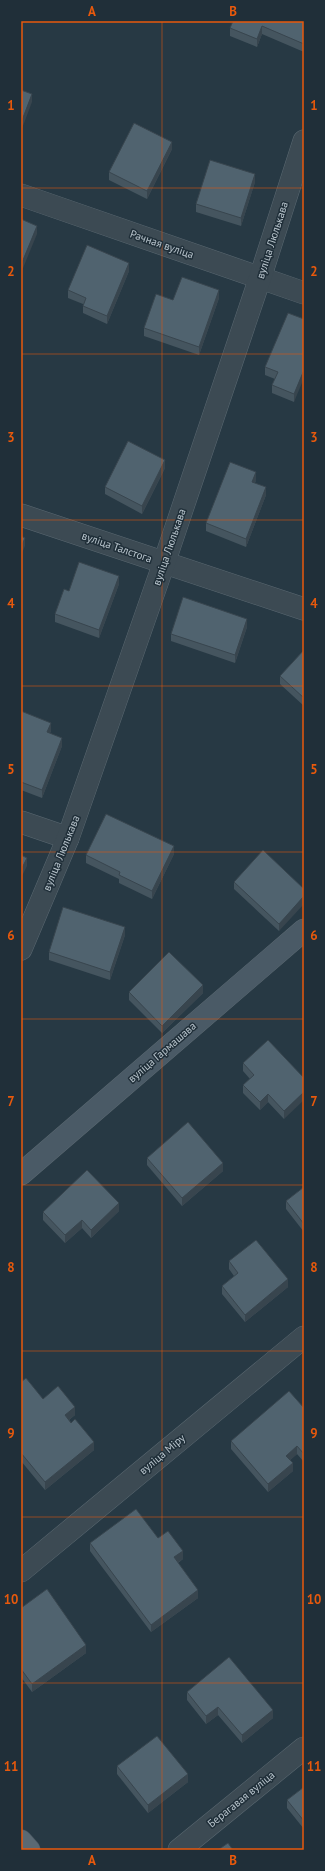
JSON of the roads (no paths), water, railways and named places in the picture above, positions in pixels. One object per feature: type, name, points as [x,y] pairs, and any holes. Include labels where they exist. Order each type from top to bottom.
[{"type":"main road","name":"вуліца Гармашава","points":[[21,1174],[304,930]]},
{"type":"main road","points":[[21,1841],[29,1850]]},
{"type":"street","name":"вуліца Люлькава","points":[[21,949],[68,838],[164,563],[304,142]]},
{"type":"street","name":"Рачная вуліца","points":[[21,195],[304,293]]},
{"type":"street","name":"вуліца Талстога","points":[[21,515],[304,609]]},
{"type":"street","points":[[21,822],[68,838]]},
{"type":"street","name":"вуліца Міру","points":[[21,1571],[304,1337]]},
{"type":"street","name":"Берагавая вуліца","points":[[178,1850],[304,1748]]}]
